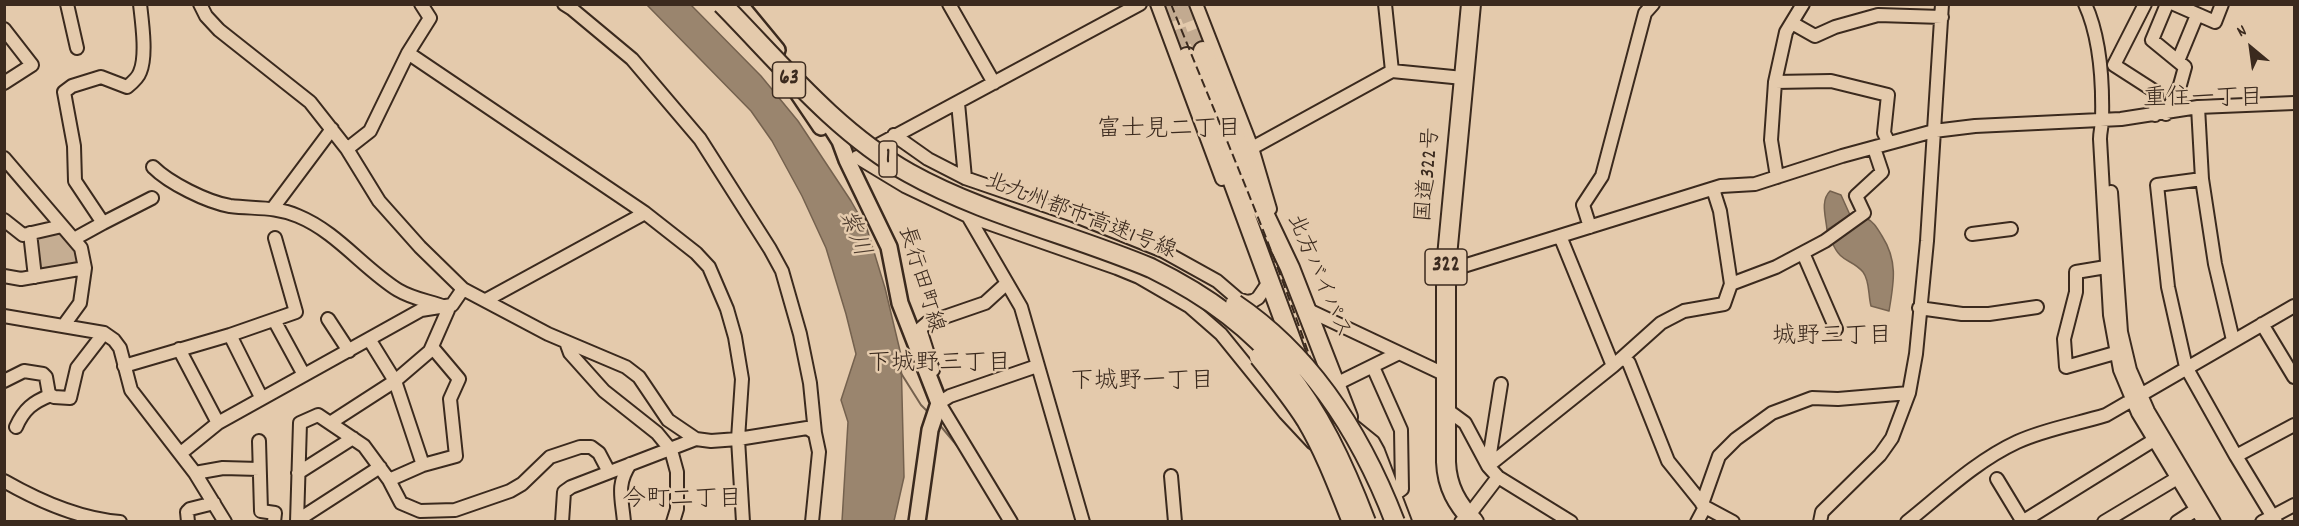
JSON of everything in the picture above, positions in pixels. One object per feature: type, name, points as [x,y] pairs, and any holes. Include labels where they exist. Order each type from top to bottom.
[{"type":"highway","name":"北九州都市高速1号線","points":[[723,4],[831,115],[889,160],[936,187],[965,199],[1097,246],[1151,268],[1203,296],[1228,313],[1271,353],[1296,383],[1322,422],[1339,456],[1366,522]]},
{"type":"highway","name":"北九州都市高速1号線","points":[[739,4],[840,107],[914,162],[972,189],[1158,258],[1187,273],[1235,304],[1280,345],[1316,390],[1345,441],[1379,522]]},
{"type":"highway","name":"国道322号","points":[[1468,520],[1452,493],[1446,473],[1446,267],[1471,4]]},
{"type":"highway","name":"北方バイパス","points":[[1359,522],[1269,282],[1195,54],[1290,268],[1388,522]]},
{"type":"highway","points":[[1097,246],[1192,295],[1214,310],[1235,331],[1277,380],[1307,423],[1335,478],[1352,522]]},
{"type":"highway","points":[[1235,304],[1262,322],[1284,342],[1306,365],[1326,392],[1369,461],[1395,522]]},
{"type":"main road","name":"長行田町線","points":[[723,4],[791,82],[828,137],[852,158]]},
{"type":"main road","name":"長行田町線","points":[[739,4],[803,82],[852,158],[889,247],[900,303],[939,403]]},
{"type":"main road","points":[[917,522],[930,430],[939,403]]},
{"type":"street","points":[[67,4],[77,48]]},
{"type":"street","points":[[103,223],[75,181],[74,146],[63,92],[85,80],[101,77],[127,87],[134,81],[141,72],[144,33],[140,4]]},
{"type":"street","points":[[200,4],[206,16],[219,30],[310,102],[347,149],[379,201],[420,248],[463,289],[566,342],[626,367],[639,377],[668,420],[696,439],[711,441],[738,439],[807,428],[815,433]]},
{"type":"street","points":[[347,149],[370,131],[408,53],[430,18],[421,4]]},
{"type":"street","points":[[564,4],[632,59],[700,139],[782,271],[800,334],[810,383],[819,452],[812,522]]},
{"type":"street","points":[[949,4],[994,83]]},
{"type":"street","points":[[852,158],[1140,4]]},
{"type":"street","points":[[894,135],[928,159],[965,178],[1073,215],[1163,251],[1217,281],[1238,299],[1247,302],[1258,298],[1269,282],[1240,225],[1157,4]]},
{"type":"street","points":[[1196,4],[1252,148],[1290,268]]},
{"type":"street","points":[[1385,4],[1392,71]]},
{"type":"street","points":[[1590,227],[1583,205],[1602,176],[1645,13],[1653,4]]},
{"type":"street","points":[[1777,177],[1771,140],[1775,82],[1786,33],[1803,4]]},
{"type":"street","points":[[2085,4],[2097,44],[2102,120],[2107,133],[2115,353],[2154,440],[2214,522]]},
{"type":"street","points":[[2145,4],[2114,65],[2156,92],[2160,114]]},
{"type":"street","points":[[2160,114],[2180,85],[2185,67],[2152,40],[2167,4]]},
{"type":"street","points":[[2174,4],[2215,22],[2222,4]]},
{"type":"street","points":[[1792,23],[1815,36],[1835,27],[1878,15],[1942,10],[1941,54],[1927,241],[1916,354],[1909,393],[1892,438],[1880,455],[1822,512],[1820,522]]},
{"type":"street","points":[[2178,61],[2197,15]]},
{"type":"street","points":[[4,29],[32,65],[4,83]]},
{"type":"street","points":[[408,53],[645,213],[696,253],[709,267],[727,309],[735,337],[742,379],[738,439],[742,522]]},
{"type":"street","points":[[1252,148],[1392,71],[1463,78]]},
{"type":"street","points":[[1775,82],[1831,81],[1888,95],[1884,133],[1889,143]]},
{"type":"street","points":[[958,103],[965,178]]},
{"type":"street","points":[[1446,267],[1457,268],[1719,188],[1746,186],[1934,130],[2102,120],[2160,114],[2198,107],[2295,103]]},
{"type":"street","points":[[2198,107],[2202,179],[2216,264],[2233,340]]},
{"type":"street","points":[[273,208],[332,129]]},
{"type":"street","points":[[1731,284],[1776,267],[1803,253],[1825,241],[1864,213],[1856,196],[1882,172],[1874,148]]},
{"type":"street","points":[[4,158],[81,248],[85,268],[81,303],[64,325]]},
{"type":"street","points":[[852,158],[968,216],[1117,268],[1165,291],[1189,306],[1221,333],[1285,413],[1339,471]]},
{"type":"street","points":[[153,167],[180,186],[229,206],[273,208],[301,217],[340,242],[397,290],[448,310],[430,351],[395,381],[330,423]]},
{"type":"street","points":[[2202,179],[2157,185],[2168,287],[2186,367],[2270,520],[2295,505]]},
{"type":"street","points":[[1488,466],[1618,362],[1661,323],[1684,311],[1724,304],[1731,284],[1720,211],[1719,188]]},
{"type":"street","points":[[74,239],[152,198]]},
{"type":"street","points":[[486,300],[645,213]]},
{"type":"street","points":[[968,216],[1021,307],[1083,522]]},
{"type":"street","points":[[4,220],[19,233],[62,226]]},
{"type":"street","points":[[1972,234],[2011,229]]},
{"type":"street","points":[[30,233],[35,277]]},
{"type":"street","points":[[1560,236],[1618,362]]},
{"type":"street","points":[[124,366],[296,312],[275,238]]},
{"type":"street","points":[[1803,253],[1836,329]]},
{"type":"street","points":[[2112,266],[2076,272],[2076,292],[2064,339],[2066,367],[2115,353]]},
{"type":"street","points":[[2112,266],[2121,332],[2136,398],[2181,476],[2204,522]]},
{"type":"street","points":[[4,276],[21,279],[85,268]]},
{"type":"street","points":[[927,375],[934,373],[920,330],[927,323],[985,303],[1007,283]]},
{"type":"street","points":[[181,453],[218,423],[261,397],[421,310],[452,305],[463,289]]},
{"type":"street","points":[[1907,522],[1922,517],[1986,460],[2017,442],[2043,432],[2106,415],[2295,306]]},
{"type":"street","points":[[1919,309],[1962,314],[1989,314],[2037,307]]},
{"type":"street","points":[[1306,309],[1446,375]]},
{"type":"street","points":[[4,316],[104,333],[114,340],[120,348],[131,390],[164,435],[181,453],[225,522]]},
{"type":"street","points":[[328,319],[348,351]]},
{"type":"street","points":[[274,320],[304,375]]},
{"type":"street","points":[[2262,324],[2295,377]]},
{"type":"street","points":[[16,427],[29,406],[51,395],[70,398],[77,368],[104,333]]},
{"type":"street","points":[[230,334],[261,397]]},
{"type":"street","points":[[369,339],[395,381],[423,465]]},
{"type":"street","points":[[566,342],[570,353],[604,391],[657,433],[671,450],[677,471],[677,509],[673,522]]},
{"type":"street","points":[[388,480],[423,465],[456,456],[458,453],[450,399],[459,379],[432,347]]},
{"type":"street","points":[[179,349],[218,423]]},
{"type":"street","points":[[1285,413],[1399,353]]},
{"type":"street","points":[[1618,362],[1629,363],[1668,461],[1704,505],[1733,522]]},
{"type":"street","points":[[1011,522],[939,403],[950,396],[1037,366]]},
{"type":"street","points":[[1373,367],[1401,430],[1402,489],[1395,494]]},
{"type":"street","points":[[4,381],[24,371],[43,375],[46,377],[51,395]]},
{"type":"street","points":[[1488,466],[1501,384]]},
{"type":"street","points":[[1697,522],[1719,456],[1736,439],[1772,413],[1812,398],[1838,399],[1909,393]]},
{"type":"street","points":[[1446,409],[1466,423],[1488,466],[1498,477],[1570,522]]},
{"type":"street","points":[[298,521],[300,423],[318,415],[364,446],[380,467],[401,503],[417,516],[455,510],[510,491],[522,484],[550,457],[580,447],[591,447],[599,453],[609,472]]},
{"type":"street","points":[[1351,425],[1372,442],[1378,451],[1405,522]]},
{"type":"street","points":[[2236,456],[2295,425]]},
{"type":"street","points":[[298,473],[353,438]]},
{"type":"street","points":[[562,522],[564,492],[571,487],[696,439]]},
{"type":"street","points":[[1997,479],[2023,521],[2154,440]]},
{"type":"street","points":[[259,441],[261,511],[275,513],[274,522]]},
{"type":"street","points":[[624,522],[621,484],[622,476],[630,464]]},
{"type":"street","points":[[298,521],[380,467]]},
{"type":"street","points":[[195,473],[223,468],[260,470]]},
{"type":"street","points":[[1171,476],[1175,522]]},
{"type":"street","points":[[2104,522],[2181,476]]},
{"type":"street","points":[[1468,520],[1498,477]]},
{"type":"street","points":[[4,481],[42,500],[100,520],[120,522]]},
{"type":"street","points":[[188,522],[187,512],[190,509],[214,503]]},
{"type":"street","points":[[2177,522],[2197,509]]},
{"type":"shaded area","points":[[62,226],[74,239],[85,268],[35,277],[30,233]]},
{"type":"water","name":"紫川","points":[[647,5],[691,5],[761,76],[798,121],[867,229],[885,288],[901,355],[904,477],[894,521],[842,521],[848,422],[841,400],[856,354],[826,248],[802,196],[772,141],[751,111]]},
{"type":"water","points":[[1830,191],[1841,195],[1850,215],[1827,230],[1824,204]]},
{"type":"water","points":[[1866,218],[1877,228],[1891,254],[1893,281],[1889,311],[1871,306],[1868,284],[1863,272],[1839,254],[1832,242]]},
{"type":"waterway","points":[[899,370],[921,405],[930,414]]},
{"type":"waterway","points":[[938,423],[959,448]]},
{"type":"tunnel","points":[[1168,4],[1187,57]]},
{"type":"tunnel","points":[[1185,4],[1203,51]]},
{"type":"railway","points":[[1171,4],[1275,262],[1367,522]]},
{"type":"district","name":"重住一丁目","points":[[2203,101]]},
{"type":"district","name":"富士見二丁目","points":[[1169,132]]},
{"type":"district","name":"城野三丁目","points":[[1832,339]]},
{"type":"district","name":"下城野三丁目","points":[[939,366]]},
{"type":"district","name":"下城野一丁目","points":[[1142,384]]},
{"type":"district","name":"今町二丁目","points":[[682,502]]}]
